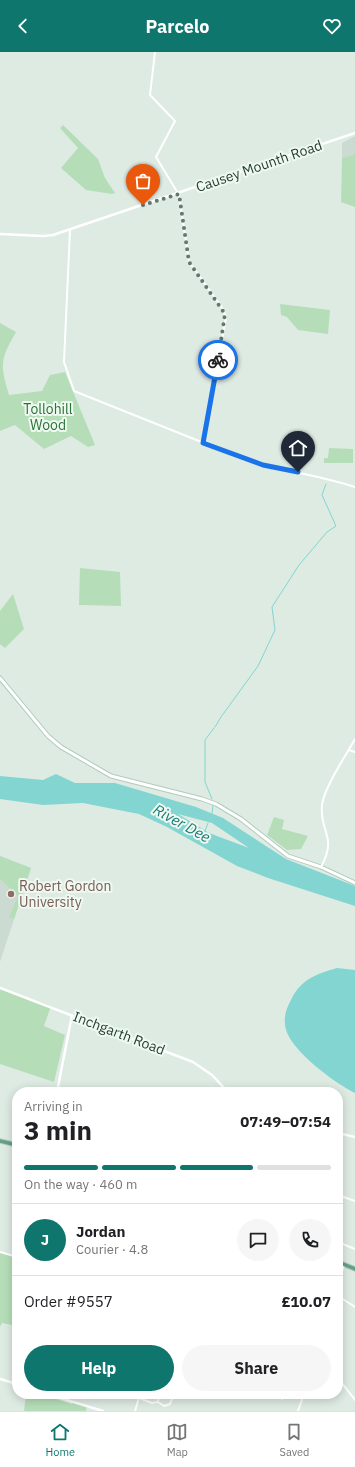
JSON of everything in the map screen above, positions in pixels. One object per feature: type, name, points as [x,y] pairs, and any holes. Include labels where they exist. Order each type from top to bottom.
[{"type":"main road","points":[[0,678],[48,736],[61,747],[111,776],[216,804],[241,819],[288,856],[321,867],[355,883]]},
{"type":"main road","points":[[0,1141],[12,1143]]},
{"type":"main road","points":[[344,1265],[355,1269]]},
{"type":"street","points":[[155,52],[150,95],[175,121],[156,157],[179,194],[189,262],[221,306],[226,317],[203,443]]},
{"type":"street","name":"Causey Mounth Road","points":[[0,234],[43,236],[70,230],[355,133]]},
{"type":"street","points":[[70,230],[64,362],[74,391],[203,443],[263,465],[334,480],[355,487]]},
{"type":"street","points":[[321,867],[326,857],[329,845],[322,805],[328,788],[355,739]]},
{"type":"street","points":[[349,750],[355,752]]},
{"type":"street","name":"Inchgarth Road","points":[[0,988],[194,1062],[212,1075],[223,1087]]},
{"type":"street","points":[[58,1087],[72,1015]]},
{"type":"street","points":[[343,1134],[355,1137]]},
{"type":"street","points":[[343,1197],[355,1201]]},
{"type":"street","points":[[343,1244],[355,1249]]},
{"type":"street","points":[[0,1252],[12,1256]]},
{"type":"street","points":[[343,1299],[355,1307]]},
{"type":"street","points":[[0,1379],[12,1383]]},
{"type":"street","points":[[343,1384],[355,1400]]},
{"type":"street","points":[[63,1399],[103,1411]]},
{"type":"street","points":[[135,1411],[139,1399]]},
{"type":"street","points":[[142,1399],[158,1402],[161,1405],[166,1406],[172,1399]]},
{"type":"street","points":[[298,1411],[302,1399]]},
{"type":"shaded area","points":[[355,136],[355,154],[342,158],[342,143]]},
{"type":"shaded area","name":"Robert Gordon University","points":[[0,856],[31,868],[0,962]]},
{"type":"green space","points":[[63,125],[98,159],[105,178],[115,193],[112,194],[86,190],[61,168],[78,148],[60,128]]},
{"type":"green space","points":[[355,154],[355,207],[341,202],[342,158]]},
{"type":"green space","points":[[280,304],[330,310],[328,334],[298,330],[287,317],[281,315]]},
{"type":"green space","name":"Tollohill Wood","points":[[0,323],[16,332],[7,349],[3,362],[4,376],[9,395],[42,391],[50,375],[65,372],[95,445],[88,447],[71,436],[44,449],[15,425],[0,431]]},
{"type":"green space","points":[[329,448],[353,449],[353,463],[324,463],[324,458],[328,458]]},
{"type":"green space","points":[[80,568],[120,572],[121,606],[79,605]]},
{"type":"green space","points":[[13,594],[24,629],[5,648],[0,644],[0,611]]},
{"type":"green space","points":[[274,817],[284,820],[282,829],[308,836],[301,849],[287,850],[267,835]]},
{"type":"green space","points":[[0,856],[31,868],[14,919],[9,917],[18,896],[0,879]]},
{"type":"green space","points":[[0,988],[51,1006],[44,1026],[65,1035],[54,1082],[0,1064]]},
{"type":"green space","points":[[0,1252],[12,1256],[12,1325],[2,1323],[0,1327]]},
{"type":"green space","points":[[25,1399],[56,1399],[72,1404],[73,1402],[87,1406],[86,1411],[24,1411]]},
{"type":"water","name":"River Dee","points":[[56,774],[75,783],[115,783],[196,807],[223,818],[286,859],[355,886],[355,906],[268,878],[237,866],[167,827],[139,814],[83,803],[43,805],[0,799],[0,776],[43,780]],"holes":[[[178,814],[212,823],[249,848],[209,833]]]},
{"type":"water","points":[[337,968],[355,970],[355,1093],[324,1073],[302,1054],[287,1033],[285,1024],[287,1008],[299,987],[316,975]]},
{"type":"waterway","points":[[215,727],[258,666],[275,630],[272,607],[299,565],[327,532],[336,526],[322,495],[326,484]]},
{"type":"waterway","points":[[212,799],[205,782],[205,740],[214,728]]},
{"type":"waterway","points":[[212,814],[213,805]]},
{"type":"waterway","name":"River Dee","points":[[205,831],[208,823]]},
{"type":"way so far","points":[[143,205],[179,194],[190,265],[221,306],[226,317],[218,360]]},
{"type":"place","name":"Robert Gordon University","points":[[11,894]]},
{"type":"route","points":[[218,360],[203,443],[263,465],[298,472]]}]
